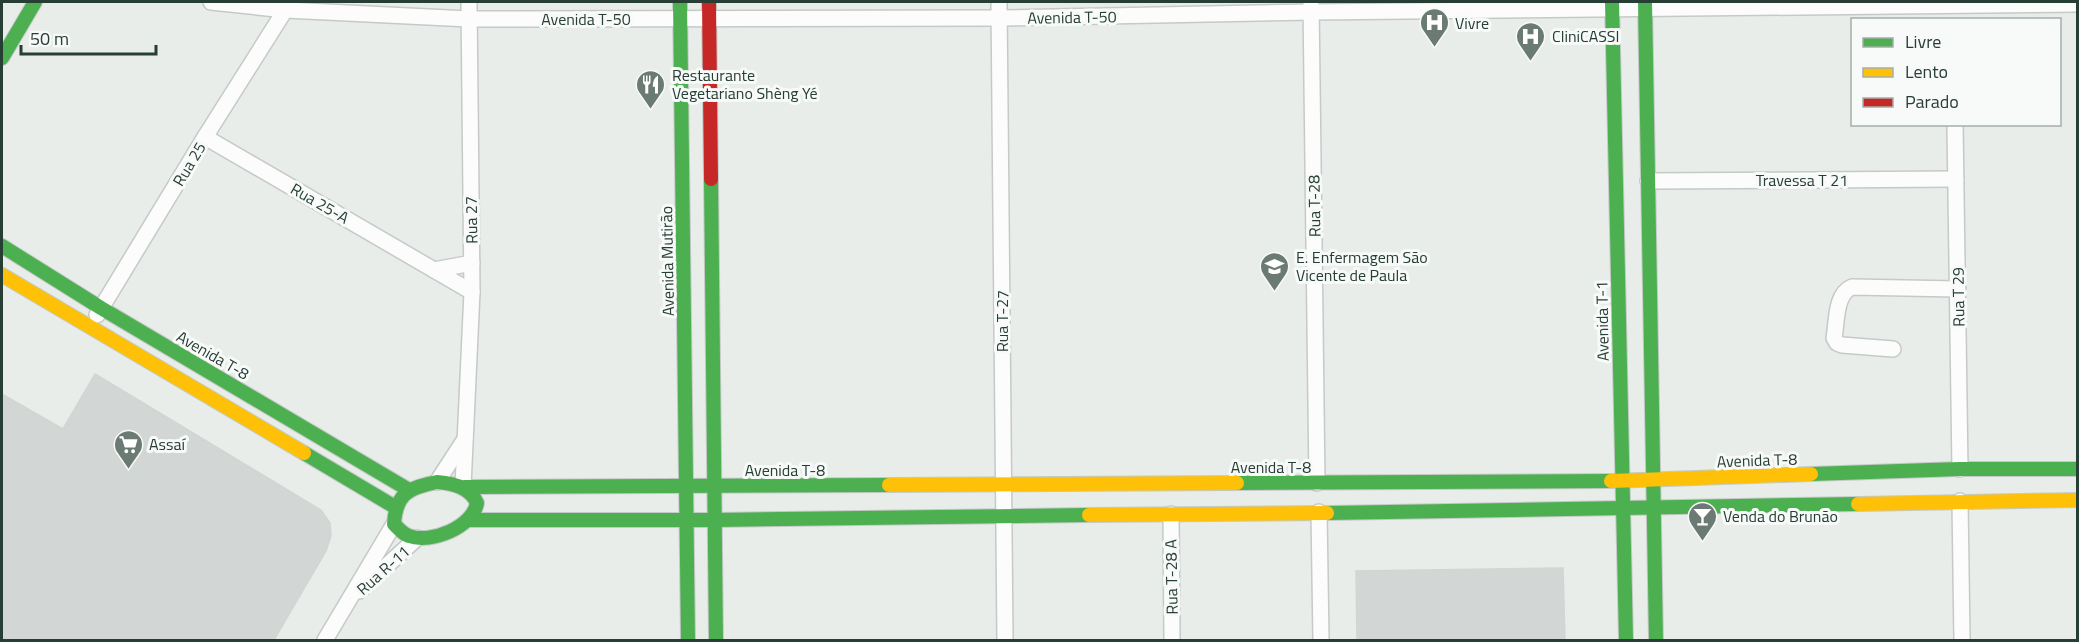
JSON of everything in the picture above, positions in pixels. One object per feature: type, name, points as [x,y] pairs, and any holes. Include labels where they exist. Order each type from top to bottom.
[{"type":"street","points":[[2,58],[35,2]]},
{"type":"street","name":"Avenida T-50","points":[[211,2],[469,19],[680,20],[999,18],[1159,8],[1645,5],[1954,9],[2078,4]]},
{"type":"street","name":"Rua 27","points":[[464,487],[472,292],[469,2]]},
{"type":"street","name":"Avenida Mutirão","points":[[680,2],[688,640]]},
{"type":"street","points":[[709,2],[716,640]]},
{"type":"street","name":"Rua T-27","points":[[999,2],[1005,640]]},
{"type":"street","name":"Avenida T-1","points":[[1612,5],[1626,640]]},
{"type":"street","points":[[1645,5],[1656,640]]},
{"type":"street","name":"Rua 25","points":[[89,328],[288,6]]},
{"type":"street","name":"Rua T-28","points":[[1312,7],[1317,483]]},
{"type":"street","name":"Rua T 29","points":[[1955,126],[1960,469]]},
{"type":"street","name":"Rua 25-A","points":[[205,137],[472,292]]},
{"type":"street","name":"Travessa T 21","points":[[1648,181],[1956,179]]},
{"type":"street","name":"Avenida T-8","points":[[2,246],[101,308],[410,490]]},
{"type":"street","points":[[434,270],[472,263]]},
{"type":"street","points":[[2,275],[395,507]]},
{"type":"street","points":[[1893,349],[1837,343],[1834,338],[1840,300],[1846,290],[1852,287],[1958,289]]},
{"type":"street","points":[[436,482],[465,439]]},
{"type":"street","name":"Avenida T-8","points":[[464,487],[1622,481],[1960,469],[2078,469]]},
{"type":"street","points":[[436,482],[464,487],[474,495],[475,512],[468,520],[452,530],[417,538],[405,536],[394,524],[395,507],[399,498],[410,490],[436,482]]},
{"type":"street","points":[[468,520],[715,520],[1624,509],[2078,500]]},
{"type":"street","points":[[1960,501],[1962,640]]},
{"type":"street","points":[[1319,512],[1321,640]]},
{"type":"street","name":"Rua T-28 A","points":[[1171,514],[1172,640]]},
{"type":"street","name":"Rua R-11","points":[[326,640],[394,524]]},
{"type":"street","name":"Rua R-11","points":[[348,601],[417,538]]},
{"type":"building","name":"Assaí","points":[[95,374],[321,510],[330,523],[331,536],[326,551],[274,640],[2,640],[2,394],[63,429]]},
{"type":"building","points":[[1563,568],[1565,640],[1357,640],[1356,571]]},
{"type":"traffic: fast","points":[[2,58],[35,2]]},
{"type":"traffic: fast","points":[[680,2],[688,640]]},
{"type":"traffic: fast","points":[[1612,2],[1626,640]]},
{"type":"traffic: fast","points":[[1645,2],[1656,640]]},
{"type":"traffic: fast","points":[[711,179],[716,640]]},
{"type":"traffic: fast","points":[[2,246],[101,308],[409,490]]},
{"type":"traffic: fast","points":[[304,453],[395,507]]},
{"type":"traffic: fast","points":[[1811,474],[1960,469],[2078,469]]},
{"type":"traffic: fast","points":[[1237,483],[1611,481]]},
{"type":"traffic: fast","points":[[437,482],[449,483],[470,493],[477,503],[474,512],[450,532],[428,538],[405,534],[394,524],[401,499],[412,490],[437,482]]},
{"type":"traffic: fast","points":[[465,487],[889,485]]},
{"type":"traffic: fast","points":[[1327,513],[1858,504]]},
{"type":"traffic: fast","points":[[468,520],[715,520],[1089,515]]},
{"type":"traffic: slow","points":[[2,275],[304,453]]},
{"type":"traffic: slow","points":[[1611,481],[1811,474]]},
{"type":"traffic: slow","points":[[889,485],[1237,483]]},
{"type":"traffic: slow","points":[[1858,504],[2078,500]]},
{"type":"traffic: slow","points":[[1089,515],[1327,513]]},
{"type":"traffic: jam","points":[[709,2],[711,179]]},
{"type":"place","name":"Vivre","points":[[1434,48]]},
{"type":"place","name":"CliniCASSI","points":[[1531,62]]},
{"type":"place","name":"Restaurante Vegetariano Shèng Yé","points":[[651,110]]},
{"type":"place","name":"E. Enfermagem São Vicente de Paula","points":[[1275,292]]},
{"type":"place","name":"Assaí","points":[[128,470]]},
{"type":"place","name":"Venda do Brunão","points":[[1702,542]]}]
